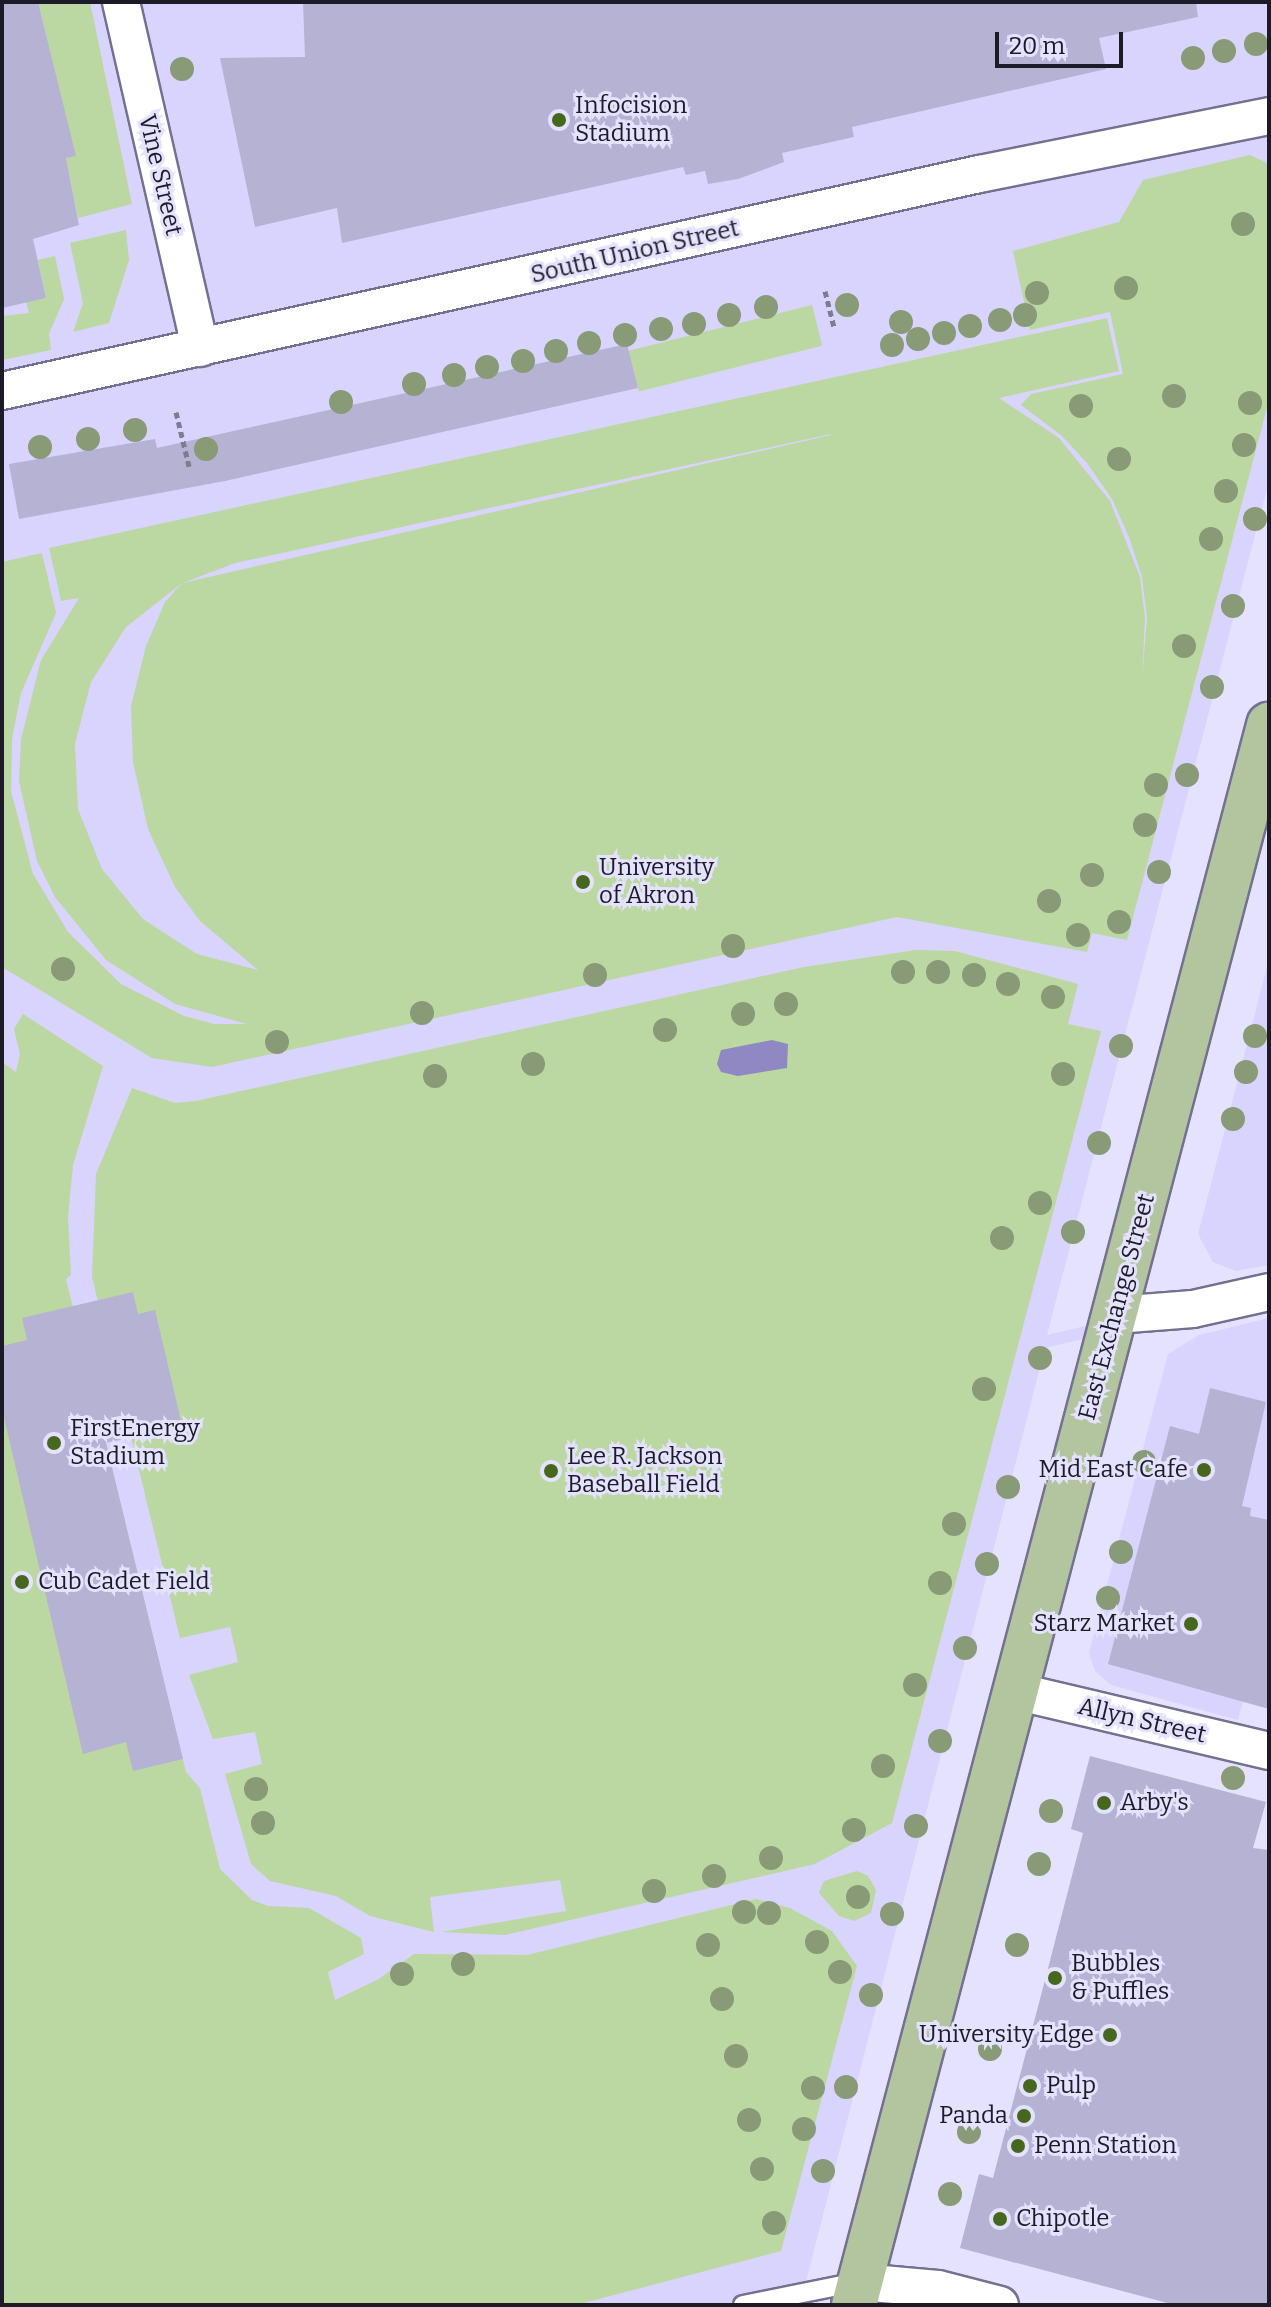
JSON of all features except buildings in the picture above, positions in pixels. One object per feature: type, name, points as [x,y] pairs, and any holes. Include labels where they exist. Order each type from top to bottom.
[{"type":"main road","name":"East Exchange Street","points":[[857,2294],[1015,1691],[1262,783],[1269,725]]},
{"type":"street","name":"Vine Street","points":[[121,2],[200,348]]},
{"type":"street","name":"South Union Street","points":[[2,391],[979,174],[1269,116]]},
{"type":"street","points":[[1116,1315],[1193,1309],[1269,1292]]},
{"type":"street","name":"Allyn Street","points":[[1015,1691],[1269,1751]]},
{"type":"street","points":[[857,2294],[938,2289],[1000,2305]]},
{"type":"lane","points":[[743,2305],[857,2294]]},
{"type":"path","points":[[825,291],[834,328]]},
{"type":"path","points":[[176,412],[189,466]]},
{"type":"shaded area","name":"University of Akron","points":[[2,2],[1269,2],[1269,481],[1047,1335],[1269,1283],[1269,1294],[1045,1348],[800,2305],[2,2305]]},
{"type":"shaded area","points":[[1269,959],[1269,1265],[1236,1271],[1213,1262],[1198,1234]]},
{"type":"shaded area","points":[[772,1040],[788,1044],[787,1068],[738,1076],[721,1072],[717,1064],[721,1050]]},
{"type":"shaded area","points":[[1269,1318],[1269,1647],[1259,1645],[1238,1720],[1111,1685],[1095,1671],[1089,1653],[1168,1354],[1199,1335]]},
{"type":"green space","points":[[38,2],[90,2],[132,204],[78,218],[66,158],[75,155]]},
{"type":"green space","points":[[1250,155],[1269,164],[1269,400],[1127,940],[1092,933],[1087,952],[897,917],[212,1067],[152,1058],[2,967],[2,562],[42,553],[56,613],[21,693],[12,739],[11,791],[33,874],[68,932],[121,984],[184,1016],[214,1024],[247,1024],[175,1004],[106,960],[55,897],[37,861],[19,781],[21,739],[41,660],[79,598],[61,601],[49,548],[1107,318],[1119,371],[999,398],[1059,438],[1110,501],[1140,577],[1145,618],[1142,679],[1147,618],[1142,577],[1129,537],[1112,499],[1087,463],[1061,435],[1021,405],[1031,394],[1123,374],[1110,312],[1030,330],[1013,251],[1119,222],[1143,180]],"holes":[[[831,435],[183,583],[235,563]],[[182,583],[165,602],[146,646],[131,706],[133,762],[148,829],[175,887],[200,921],[258,970],[197,954],[143,919],[102,869],[78,809],[75,744],[91,682],[126,627]]]},
{"type":"green space","points":[[126,230],[129,260],[109,323],[73,332],[83,303],[70,243]]},
{"type":"green space","points":[[55,256],[64,299],[49,334],[51,350],[2,360],[2,316],[29,313],[26,302],[46,298],[38,260]]},
{"type":"green space","points":[[812,305],[822,346],[639,391],[629,351]]},
{"type":"green space","name":"Lee R. Jackson Baseball Field","points":[[916,950],[955,951],[1078,984],[1068,1024],[1101,1031],[892,1823],[815,1864],[505,1935],[441,1932],[566,1911],[560,1880],[430,1897],[434,1932],[370,1916],[336,1896],[270,1881],[251,1864],[225,1774],[262,1764],[255,1732],[213,1739],[189,1675],[238,1662],[230,1627],[180,1638],[92,1277],[96,1174],[132,1088],[175,1103],[196,1101],[804,967]]},
{"type":"green space","points":[[23,1014],[103,1066],[73,1165],[68,1217],[71,1275],[66,1279],[186,1772],[200,1788],[220,1869],[252,1900],[268,1906],[309,1908],[361,1938],[364,1954],[328,1972],[335,2000],[379,1979],[414,1954],[527,1955],[756,1899],[790,1908],[832,1931],[857,1966],[781,2251],[576,2305],[2,2305],[2,1062],[16,1072],[20,1054],[14,1029]]},
{"type":"green space","points":[[857,1871],[868,1876],[876,1890],[871,1913],[854,1921],[839,1916],[819,1893],[824,1881]]},
{"type":"place","name":"Infocision Stadium","points":[[559,120]]},
{"type":"place","name":"University of Akron","points":[[583,882]]},
{"type":"place","name":"FirstEnergy Stadium","points":[[54,1443]]},
{"type":"place","name":"Mid East Cafe","points":[[1204,1470]]},
{"type":"place","name":"Lee R. Jackson Baseball Field","points":[[551,1471]]},
{"type":"place","name":"Cub Cadet Field","points":[[22,1582]]},
{"type":"place","name":"Starz Market","points":[[1191,1624]]},
{"type":"place","name":"Arby's","points":[[1104,1803]]},
{"type":"place","name":"Bubbles & Puffles","points":[[1055,1978]]},
{"type":"place","name":"University Edge","points":[[1110,2035]]},
{"type":"place","name":"Pulp","points":[[1030,2086]]},
{"type":"place","name":"Panda","points":[[1024,2116]]},
{"type":"place","name":"Penn Station","points":[[1018,2146]]},
{"type":"place","name":"Chipotle","points":[[1000,2219]]}]
